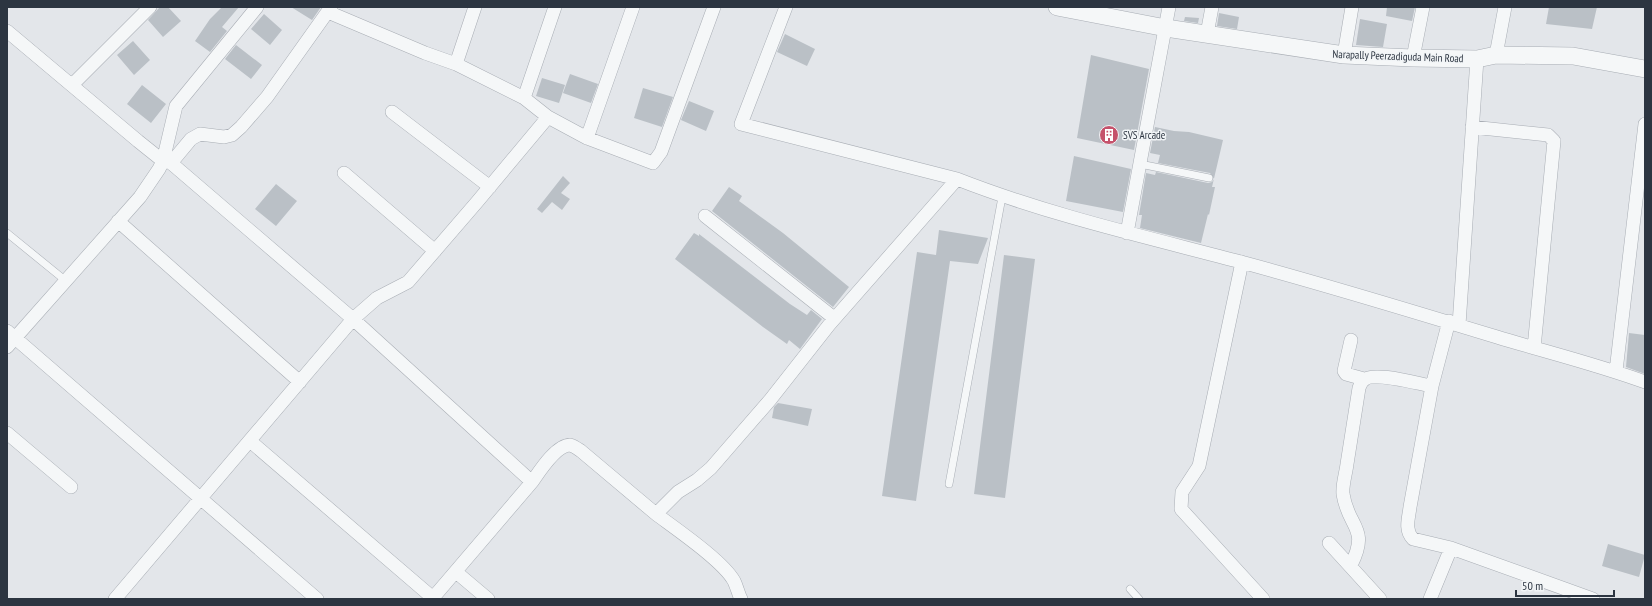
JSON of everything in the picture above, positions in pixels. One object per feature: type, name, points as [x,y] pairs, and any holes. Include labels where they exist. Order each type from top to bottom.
[{"type":"street","points":[[72,85],[150,7]]},
{"type":"street","points":[[167,162],[176,106],[257,7]]},
{"type":"street","points":[[456,64],[475,7]]},
{"type":"street","points":[[524,98],[555,7]]},
{"type":"street","points":[[587,138],[633,7]]},
{"type":"street","points":[[318,599],[202,497],[10,338],[66,281],[140,197],[159,169],[191,139],[200,134],[224,137],[232,135],[241,127],[267,97],[330,9],[425,53],[456,64],[524,98],[548,117],[587,138],[652,163],[656,160],[664,145],[714,7]]},
{"type":"street","points":[[786,7],[741,124],[958,180],[1002,197],[1127,233],[1242,262],[1616,371],[1645,382]]},
{"type":"street","name":"Narapally Peerzadiguda Main Road","points":[[1057,7],[1166,28],[1344,55],[1413,58],[1477,58],[1496,55],[1573,56],[1645,69]]},
{"type":"street","points":[[1127,233],[1169,7]]},
{"type":"street","points":[[1207,34],[1212,7]]},
{"type":"street","points":[[1344,55],[1352,7]]},
{"type":"street","points":[[1413,58],[1423,7]]},
{"type":"street","points":[[1496,55],[1505,7]]},
{"type":"street","points":[[7,31],[167,162],[353,319],[532,482]]},
{"type":"street","points":[[1477,58],[1454,323],[1432,386],[1407,527],[1408,535],[1413,538],[1451,548],[1592,599]]},
{"type":"street","points":[[392,112],[490,187]]},
{"type":"street","points":[[115,599],[353,319],[377,298],[408,282],[548,117]]},
{"type":"street","points":[[1616,371],[1645,124]]},
{"type":"street","points":[[1472,127],[1548,135],[1554,141],[1534,348]]},
{"type":"street","points":[[344,173],[435,251]]},
{"type":"street","points":[[656,514],[678,492],[697,480],[711,468],[770,400],[834,318],[958,180]]},
{"type":"street","points":[[704,216],[834,318]]},
{"type":"street","points":[[118,221],[300,382]]},
{"type":"street","points":[[1242,262],[1199,466],[1182,492],[1181,509],[1263,599]]},
{"type":"street","points":[[1351,340],[1344,371],[1346,374],[1364,379]]},
{"type":"street","points":[[1351,565],[1358,552],[1359,536],[1357,528],[1350,518],[1343,493],[1359,388],[1364,379],[1371,376],[1381,376],[1432,386]]},
{"type":"street","points":[[7,433],[71,487]]},
{"type":"street","points":[[250,440],[433,598],[554,454],[564,446],[571,445],[581,451],[724,569],[734,581],[741,599]]},
{"type":"street","points":[[1329,543],[1351,565],[1380,599]]},
{"type":"street","points":[[1430,599],[1451,548]]},
{"type":"street","points":[[456,572],[488,599]]},
{"type":"lane","points":[[1140,164],[1209,178]]},
{"type":"lane","points":[[949,484],[1002,197]]},
{"type":"lane","points":[[7,233],[66,281]]},
{"type":"lane","points":[[1130,589],[1139,599]]},
{"type":"building","points":[[160,7],[168,7],[181,21],[163,37],[148,20]]},
{"type":"building","points":[[222,7],[239,7],[222,27],[227,31],[210,52],[195,41],[210,19]]},
{"type":"building","points":[[291,7],[321,7],[312,20]]},
{"type":"building","points":[[1387,7],[1415,7],[1412,21],[1386,16]]},
{"type":"building","points":[[1549,7],[1597,7],[1592,29],[1546,24]]},
{"type":"building","points":[[1219,13],[1239,17],[1237,29],[1217,26]]},
{"type":"building","points":[[264,14],[282,30],[270,45],[251,29]]},
{"type":"building","points":[[1185,17],[1199,18],[1198,23],[1184,21]]},
{"type":"building","points":[[1360,19],[1387,24],[1383,47],[1356,45]]},
{"type":"building","points":[[785,34],[815,49],[807,66],[777,52]]},
{"type":"building","points":[[133,41],[150,60],[134,75],[117,55]]},
{"type":"building","points":[[236,45],[262,65],[251,79],[225,59]]},
{"type":"building","points":[[1091,55],[1149,69],[1134,150],[1077,138]]},
{"type":"building","points":[[570,74],[598,84],[591,103],[563,93]]},
{"type":"building","points":[[542,78],[565,85],[559,103],[536,96]]},
{"type":"building","points":[[142,85],[166,104],[151,123],[127,104]]},
{"type":"building","points":[[643,88],[673,97],[662,127],[634,118]]},
{"type":"building","points":[[689,101],[714,111],[706,131],[681,120]]},
{"type":"building","points":[[1155,127],[1189,132],[1223,140],[1214,179],[1210,173],[1158,163],[1160,155],[1150,153]]},
{"type":"building","points":[[1074,156],[1131,169],[1123,212],[1066,201]]},
{"type":"building","points":[[1156,172],[1208,183],[1212,182],[1214,179],[1212,187],[1215,187],[1201,243],[1140,228],[1142,215],[1139,215],[1146,173],[1155,175]]},
{"type":"building","points":[[563,176],[570,183],[561,193],[570,199],[562,210],[552,202],[542,213],[537,209]]},
{"type":"building","points":[[276,184],[297,201],[276,226],[255,209]]},
{"type":"building","points":[[729,187],[742,196],[739,201],[783,233],[849,287],[833,307],[712,211]]},
{"type":"building","points":[[939,230],[988,238],[978,264],[950,261],[916,501],[882,496],[917,252],[936,255]]},
{"type":"building","points":[[694,233],[699,236],[699,234],[790,304],[807,315],[811,310],[822,319],[800,349],[789,340],[787,344],[763,327],[675,259]]},
{"type":"building","points":[[1004,255],[1035,259],[1005,498],[974,494]]},
{"type":"building","points":[[1629,333],[1645,335],[1645,374],[1626,367]]},
{"type":"building","points":[[778,403],[812,409],[808,426],[772,418],[774,407]]},
{"type":"building","points":[[1608,544],[1645,555],[1639,577],[1602,566]]},
{"type":"place","name":"SVS Arcade","points":[[1109,135]]}]
